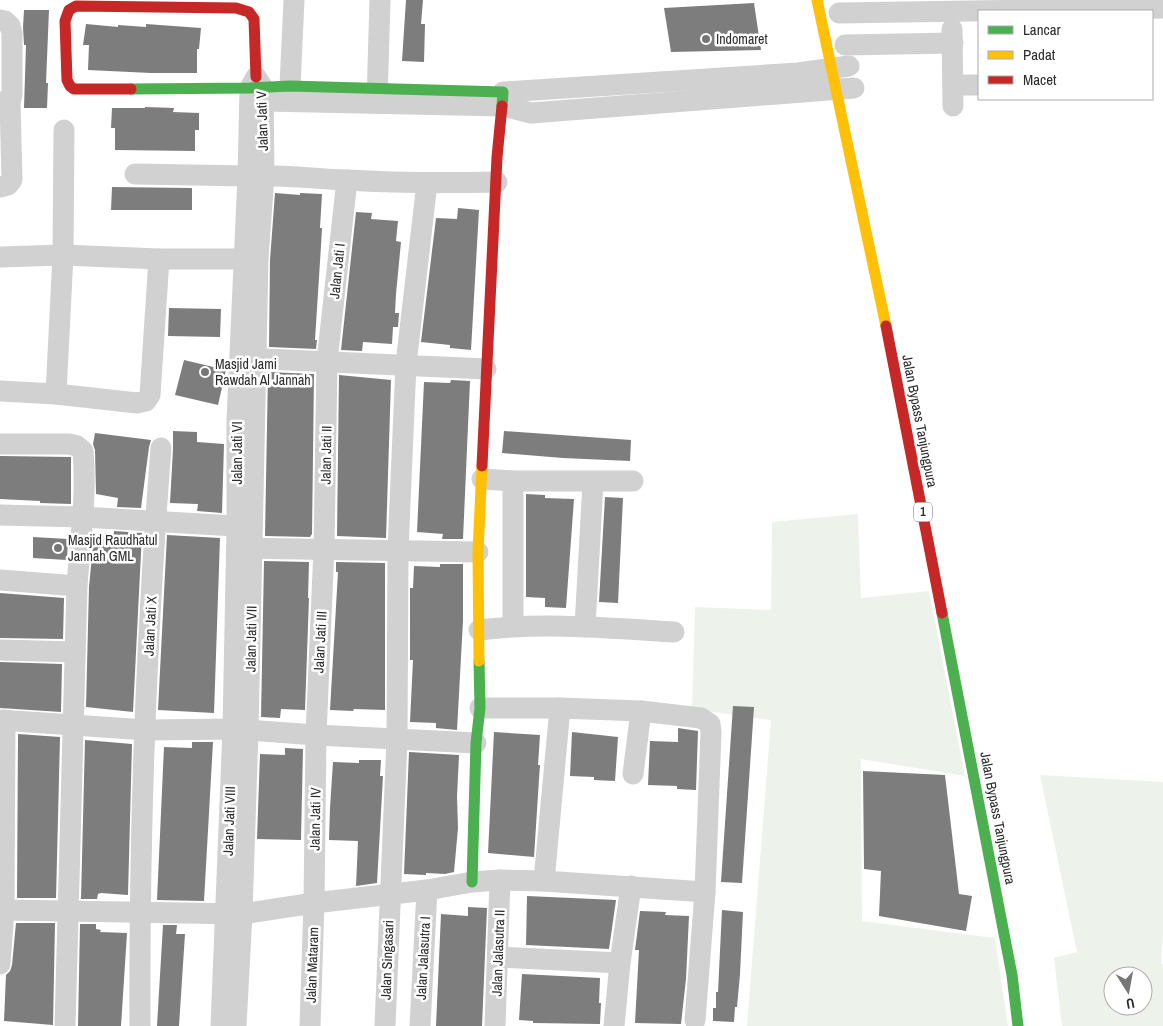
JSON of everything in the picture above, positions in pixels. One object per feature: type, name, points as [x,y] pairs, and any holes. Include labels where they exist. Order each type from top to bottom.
[{"type":"main road","name":"Jalan Bypass Tanjungpura","points":[[817,0],[849,92],[875,271],[990,850],[1012,974],[1018,1026]]},
{"type":"main road","points":[[258,89],[254,19],[249,12],[236,8],[76,6],[69,10],[65,21],[66,80],[74,89],[258,89],[290,86],[377,96]]},
{"type":"main road","name":"Jalan Bypass Tanjungpura","points":[[844,41],[840,67],[849,92]]},
{"type":"main road","points":[[472,882],[476,743],[480,708],[478,552],[497,157],[503,99]]},
{"type":"street","points":[[290,86],[294,0]]},
{"type":"street","points":[[377,96],[380,0]]},
{"type":"street","points":[[838,12],[952,6],[1163,8]]},
{"type":"street","points":[[952,6],[953,106]]},
{"type":"street","points":[[0,20],[5,20],[10,26],[12,33],[5,102],[12,180],[8,185],[0,187]]},
{"type":"street","points":[[844,41],[953,43]]},
{"type":"street","points":[[258,89],[377,96],[503,99],[798,73],[840,67]]},
{"type":"street","points":[[953,85],[978,84]]},
{"type":"street","name":"Jalan Jati V","points":[[248,358],[258,89]]},
{"type":"street","points":[[503,99],[531,113],[849,92]]},
{"type":"street","points":[[56,394],[62,255],[64,130]]},
{"type":"street","points":[[135,174],[256,176],[426,183],[497,182]]},
{"type":"street","name":"Jalan Jati I","points":[[327,361],[347,180]]},
{"type":"street","name":"Jalan Singasari","points":[[385,1026],[397,740],[398,550],[406,364],[426,183]]},
{"type":"street","points":[[0,257],[62,255],[159,259],[251,258]]},
{"type":"street","points":[[0,391],[56,394],[137,403],[146,401],[150,395],[159,259]]},
{"type":"street","points":[[248,358],[486,369]]},
{"type":"street","name":"Jalan Jati VI","points":[[244,548],[245,527],[237,420],[248,358]]},
{"type":"street","name":"Jalan Jati II","points":[[324,548],[327,361]]},
{"type":"street","points":[[0,444],[68,444],[81,448],[84,464],[76,586],[65,1026]]},
{"type":"street","name":"Jalan Jati X","points":[[140,1026],[140,911],[146,730],[155,522],[161,448]]},
{"type":"street","points":[[482,478],[513,481],[633,481]]},
{"type":"street","points":[[513,481],[513,626]]},
{"type":"street","points":[[585,627],[593,482]]},
{"type":"street","points":[[0,515],[82,517],[245,527]]},
{"type":"street","points":[[244,548],[478,552]]},
{"type":"street","name":"Jalan Jati VII","points":[[241,730],[244,548]]},
{"type":"street","name":"Jalan Jati III","points":[[316,735],[324,548]]},
{"type":"street","points":[[0,580],[76,586]]},
{"type":"street","points":[[479,630],[513,626],[585,627],[674,632]]},
{"type":"street","points":[[0,650],[75,652]]},
{"type":"street","points":[[480,708],[641,711],[701,718],[710,724],[705,892],[695,1020]]},
{"type":"street","points":[[544,881],[560,708]]},
{"type":"street","points":[[633,774],[641,711]]},
{"type":"street","points":[[0,964],[3,898],[2,720],[146,730],[241,730],[476,743]]},
{"type":"street","name":"Jalan Jati VIII","points":[[234,914],[241,730]]},
{"type":"street","name":"Jalan Jati IV","points":[[314,903],[316,735]]},
{"type":"street","points":[[3,898],[67,911],[234,914],[391,895],[472,882],[500,880],[631,886],[705,892]]},
{"type":"street","name":"Jalan Jalasutra II","points":[[495,1026],[500,880]]},
{"type":"street","points":[[614,1026],[620,963],[631,886]]},
{"type":"street","name":"Jalan Jalasutra I","points":[[420,1026],[427,890]]},
{"type":"street","name":"Jalan Mataram","points":[[310,1026],[314,903]]},
{"type":"street","points":[[221,1026],[234,914]]},
{"type":"street","points":[[234,914],[236,1026]]},
{"type":"street","points":[[498,957],[620,963]]},
{"type":"shaded area","points":[[858,514],[861,598],[929,591],[965,776],[861,759],[862,921],[995,938],[1008,1026],[747,1026],[771,720],[692,709],[695,607],[771,610],[772,522]]},
{"type":"shaded area","points":[[1040,775],[1163,782],[1163,934],[1161,964],[1163,964],[1163,1026],[1062,1026],[1054,958],[1077,952]]},
{"type":"building","points":[[406,0],[423,0],[421,24],[425,24],[424,62],[402,61]]},
{"type":"building","points":[[754,3],[761,50],[671,52],[664,8]]},
{"type":"building","points":[[24,10],[49,10],[46,83],[48,83],[47,108],[24,108],[26,45],[24,45]]},
{"type":"building","points":[[86,24],[146,27],[146,24],[201,28],[199,49],[197,49],[197,73],[88,70],[89,45],[83,45]]},
{"type":"building","points":[[112,108],[174,108],[173,112],[199,113],[199,130],[195,130],[195,151],[115,150],[115,128],[111,128]]},
{"type":"building","points":[[112,187],[192,188],[192,210],[111,210]]},
{"type":"building","points":[[275,193],[322,194],[316,349],[269,347],[270,260]]},
{"type":"building","points":[[458,208],[479,210],[471,350],[450,348],[450,345],[421,342],[436,218],[457,219]]},
{"type":"building","points":[[356,212],[372,213],[371,219],[398,221],[396,241],[401,242],[395,313],[399,313],[398,327],[393,327],[392,344],[363,342],[362,351],[341,350]]},
{"type":"building","points":[[169,308],[221,309],[220,337],[168,336]]},
{"type":"building","points":[[184,360],[226,370],[218,405],[175,395]]},
{"type":"building","points":[[268,372],[314,374],[312,534],[310,537],[265,536]]},
{"type":"building","points":[[339,375],[391,380],[386,538],[337,536]]},
{"type":"building","points":[[451,380],[470,381],[463,539],[442,539],[443,534],[417,532],[424,382],[450,383]]},
{"type":"building","points":[[173,431],[197,432],[197,442],[224,444],[222,513],[197,511],[198,504],[170,503]]},
{"type":"building","points":[[504,431],[631,440],[630,461],[502,453]]},
{"type":"building","points":[[95,433],[151,440],[141,508],[117,507],[118,498],[96,494],[95,450],[93,444]]},
{"type":"building","points":[[0,456],[71,457],[71,504],[0,499]]},
{"type":"building","points":[[526,494],[545,495],[545,498],[574,499],[566,608],[545,607],[545,598],[526,597]]},
{"type":"building","points":[[605,497],[623,498],[618,603],[599,602]]},
{"type":"building","points":[[114,531],[142,533],[133,712],[86,707],[89,587],[94,535],[113,538]]},
{"type":"building","points":[[167,535],[220,538],[214,713],[158,710]]},
{"type":"building","points":[[33,537],[68,539],[67,560],[33,558]]},
{"type":"building","points":[[264,561],[309,562],[305,710],[281,709],[280,718],[261,717]]},
{"type":"building","points":[[336,562],[385,563],[385,710],[330,710],[338,572],[336,572]]},
{"type":"building","points":[[440,564],[463,564],[463,621],[457,730],[436,728],[436,723],[410,722],[413,660],[410,660],[410,588],[413,588],[414,566],[440,567]]},
{"type":"building","points":[[0,593],[64,598],[63,639],[0,638]]},
{"type":"building","points":[[0,662],[62,664],[61,712],[0,708]]},
{"type":"building","points":[[733,706],[754,707],[742,883],[721,882]]},
{"type":"building","points":[[678,728],[698,731],[696,790],[677,789],[677,786],[648,785],[650,741],[678,742]]},
{"type":"building","points":[[494,732],[540,735],[534,857],[488,853]]},
{"type":"building","points":[[572,732],[618,737],[615,781],[594,780],[594,777],[570,776]]},
{"type":"building","points":[[18,734],[60,737],[56,898],[17,898]]},
{"type":"building","points":[[85,740],[132,744],[128,895],[101,893],[98,894],[97,899],[81,899]]},
{"type":"building","points":[[192,742],[213,742],[204,901],[157,900],[164,747],[192,748]]},
{"type":"building","points":[[285,748],[303,749],[301,840],[257,839],[260,754],[285,755]]},
{"type":"building","points":[[409,752],[459,755],[458,828],[454,872],[445,874],[426,873],[426,875],[404,874]]},
{"type":"building","points":[[359,760],[381,760],[380,776],[383,776],[377,883],[356,886],[358,841],[329,840],[333,762],[359,763]]},
{"type":"building","points":[[863,771],[945,775],[959,894],[972,896],[966,931],[879,916],[881,871],[864,869]]},
{"type":"building","points":[[527,896],[616,900],[609,949],[526,945]]},
{"type":"building","points":[[468,907],[487,908],[482,1026],[436,1026],[441,914],[468,916]]},
{"type":"building","points":[[722,910],[743,912],[740,974],[734,1022],[713,1021],[713,1008],[716,1008],[716,992],[718,992]]},
{"type":"building","points":[[640,911],[666,912],[665,915],[689,916],[686,979],[681,1024],[635,1023],[639,950],[635,950]]},
{"type":"building","points":[[16,923],[55,923],[53,1025],[4,1021],[6,975],[12,965]]},
{"type":"building","points":[[80,924],[96,924],[96,929],[101,930],[100,932],[127,933],[121,1026],[78,1026]]},
{"type":"building","points":[[163,925],[177,925],[176,934],[185,934],[179,1026],[157,1026]]},
{"type":"building","points":[[522,974],[600,978],[600,1024],[533,1023],[533,1021],[519,1020]]},
{"type":"traffic: fast","points":[[131,89],[290,86],[503,92],[502,106]]},
{"type":"traffic: fast","points":[[942,613],[1012,975],[1018,1026]]},
{"type":"traffic: fast","points":[[472,882],[476,743],[480,708],[479,661]]},
{"type":"traffic: slow","points":[[817,0],[886,326]]},
{"type":"traffic: slow","points":[[479,661],[478,552],[482,466]]},
{"type":"traffic: jam","points":[[131,89],[74,89],[70,86],[67,80],[65,21],[69,10],[76,6],[236,8],[249,12],[254,19],[256,77]]},
{"type":"traffic: jam","points":[[482,466],[497,157],[502,106]]},
{"type":"traffic: jam","points":[[886,326],[942,613]]},
{"type":"place","name":"Indomaret","points":[[706,39]]},
{"type":"place","name":"Masjid Jami Rawdah Al Jannah","points":[[205,372]]},
{"type":"place","name":"Masjid Raudhatul Jannah GML","points":[[58,548]]}]
